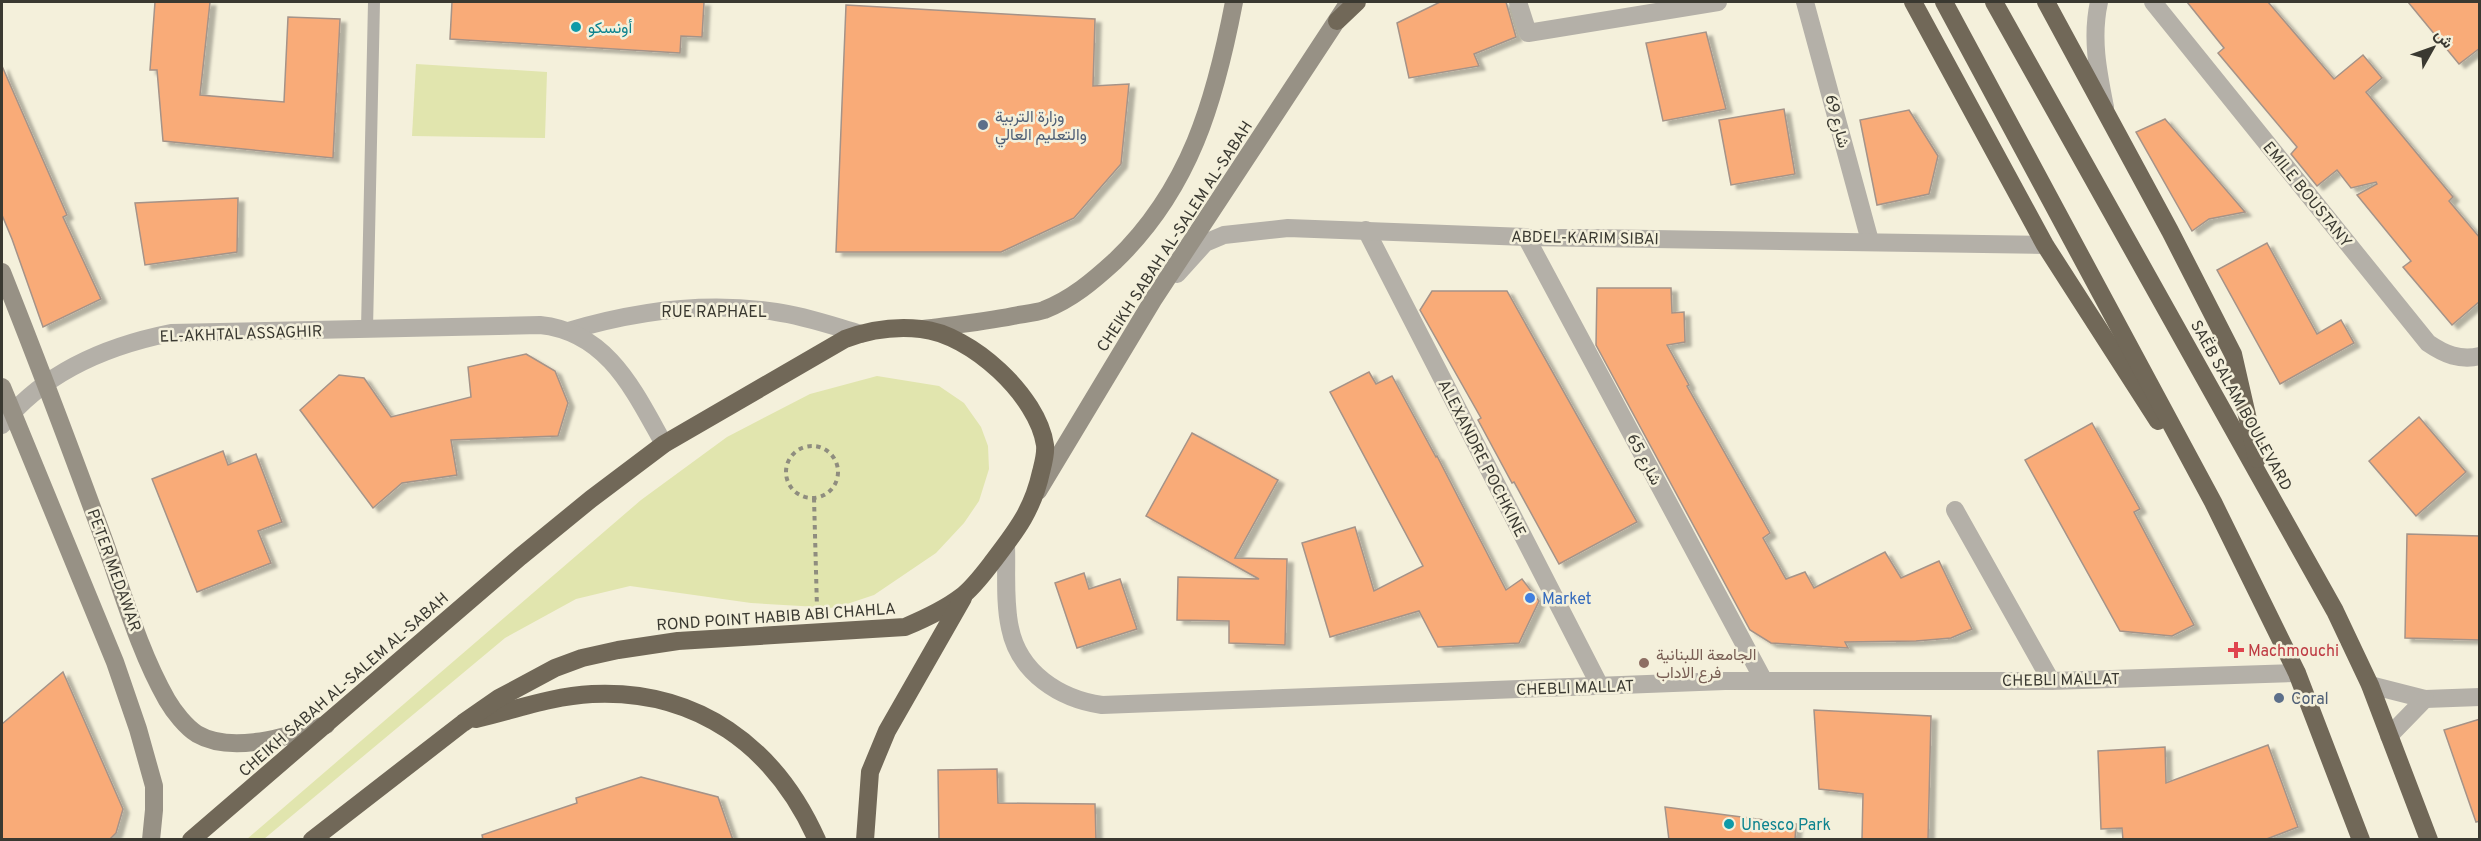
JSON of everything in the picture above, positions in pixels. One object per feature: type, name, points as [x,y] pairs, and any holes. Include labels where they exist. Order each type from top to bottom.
[{"type":"highway","points":[[1336,21],[1357,2]]},
{"type":"highway","points":[[1913,2],[2045,245],[2092,321],[2213,502]]},
{"type":"highway","points":[[1944,2],[2213,502],[2297,673],[2361,840]]},
{"type":"highway","name":"SAËB SALAM BOULEVARD","points":[[1994,2],[2335,611],[2370,686],[2429,840]]},
{"type":"highway","points":[[2046,2],[2105,109],[2233,354],[2262,482]]},
{"type":"highway","name":"ROND POINT HABIB ABI CHAHLA","points":[[463,723],[499,698],[555,668],[582,658],[678,641],[905,627],[934,615],[966,593],[1028,514],[1036,495],[1045,447],[1040,426],[1029,406],[1013,385],[980,355],[962,343],[923,329],[897,328],[861,334],[825,350],[664,444],[520,557]]},
{"type":"highway","name":"CHEIKH SABAH AL-SALEM AL-SABAH","points":[[191,840],[520,557]]},
{"type":"highway","points":[[865,840],[869,782],[874,761],[887,731],[966,593]]},
{"type":"highway","points":[[312,840],[463,723],[547,701],[590,694],[622,693],[661,698],[687,706],[713,719],[740,738],[767,762],[800,804],[817,840]]},
{"type":"street","points":[[923,329],[1042,311],[1070,298],[1095,280],[1125,251],[1169,195],[1188,162],[1214,89],[1234,2]]},
{"type":"street","name":"CHEIKH SABAH AL-SALEM AL-SABAH","points":[[1036,495],[1153,300],[1349,2]]},
{"type":"street","points":[[1518,2],[1527,33],[1718,2]]},
{"type":"street","name":"شارع 69","points":[[1805,2],[1870,241]]},
{"type":"street","points":[[2099,2],[2094,23],[2095,43],[2105,109]]},
{"type":"street","name":"EMILE BOUSTANY","points":[[2153,2],[2428,343],[2440,351],[2463,359],[2480,356]]},
{"type":"street","name":"ABDEL-KARIM SIBAI","points":[[1153,300],[1205,243],[1224,235],[1287,228],[1526,237],[2045,245]]},
{"type":"street","name":"ALEXANDRE POCHKINE","points":[[1365,230],[1600,686]]},
{"type":"street","name":"شارع 65","points":[[1526,237],[1764,681]]},
{"type":"street","name":"PETER MEDAWAR","points":[[2,272],[46,381],[140,640],[167,701],[174,711],[199,735],[236,743],[256,742],[327,724]]},
{"type":"street","name":"RUE RAPHAEL","points":[[568,331],[621,316],[692,308],[777,312],[861,334]]},
{"type":"street","name":"EL-AKHTAL ASSAGHIR","points":[[6,418],[46,381],[68,368],[113,349],[171,333],[540,325],[559,327],[568,331]]},
{"type":"street","points":[[568,331],[589,341],[622,373],[664,444]]},
{"type":"street","name":"PETER MEDAWAR","points":[[2,387],[6,418],[115,663],[138,729],[154,786],[151,840]]},
{"type":"street","points":[[1955,510],[2050,681]]},
{"type":"street","name":"CHEBLI MALLAT","points":[[1005,545],[1010,627],[1015,645],[1025,662],[1053,689],[1085,703],[1102,705],[1764,681],[2050,681],[2297,673]]},
{"type":"street","points":[[2370,686],[2425,699],[2480,697]]},
{"type":"street","points":[[2389,736],[2425,699]]},
{"type":"lane","points":[[367,329],[374,2]]},
{"type":"path","points":[[802,448],[826,450],[832,456],[838,472],[832,488],[826,494],[814,498],[794,491],[787,476],[789,460],[802,448]]},
{"type":"path","points":[[814,498],[818,633]]},
{"type":"green space","points":[[416,64],[547,72],[545,138],[412,136]]},
{"type":"green space","points":[[877,376],[939,386],[964,403],[981,427],[988,446],[989,469],[979,501],[964,523],[936,553],[874,595],[835,608],[751,603],[630,586],[576,599],[505,638],[264,839],[247,839],[641,500],[727,437],[810,394]]},
{"type":"building","points":[[155,2],[210,2],[200,95],[284,102],[288,17],[340,19],[333,158],[163,141],[157,70],[150,70]]},
{"type":"building","name":"أونسكو","points":[[452,2],[704,2],[702,37],[681,36],[680,53],[450,39]]},
{"type":"building","points":[[1440,2],[1506,2],[1516,37],[1474,54],[1479,66],[1409,78],[1397,23]]},
{"type":"building","points":[[2187,2],[2268,2],[2334,79],[2363,55],[2382,78],[2366,92],[2453,197],[2449,201],[2480,238],[2480,301],[2452,325],[2403,267],[2411,261],[2357,195],[2377,184],[2376,182],[2351,188],[2337,170],[2317,186],[2291,154],[2297,147],[2218,53],[2224,48]]},
{"type":"building","points":[[2408,2],[2480,2],[2480,48],[2459,64]]},
{"type":"building","name":"وزارة التربية والتعليم العالي","points":[[846,5],[1095,19],[1093,86],[1129,84],[1121,164],[1074,218],[1001,252],[836,252]]},
{"type":"building","points":[[1706,32],[1726,109],[1663,121],[1646,43]]},
{"type":"building","points":[[2,66],[67,215],[63,217],[101,299],[43,327],[2,215]]},
{"type":"building","points":[[1784,109],[1795,174],[1731,185],[1719,120]]},
{"type":"building","points":[[1909,110],[1938,156],[1929,194],[1877,205],[1860,120]]},
{"type":"building","points":[[2165,119],[2245,212],[2209,219],[2192,231],[2136,132]]},
{"type":"building","points":[[238,198],[237,252],[145,265],[135,203]]},
{"type":"building","points":[[2267,243],[2317,334],[2341,320],[2354,343],[2280,384],[2217,270]]},
{"type":"building","points":[[1597,288],[1671,288],[1672,313],[1684,312],[1685,342],[1667,345],[1689,385],[1687,386],[1770,533],[1763,538],[1786,579],[1805,572],[1814,588],[1885,552],[1901,578],[1939,561],[1972,629],[1951,638],[1845,642],[1848,648],[1771,643],[1750,630],[1596,345]]},
{"type":"building","points":[[1432,291],[1507,291],[1637,522],[1559,564],[1514,482],[1512,483],[1478,420],[1481,418],[1420,310]]},
{"type":"building","points":[[526,354],[555,371],[568,403],[558,436],[451,440],[457,475],[402,483],[373,508],[300,410],[339,375],[364,378],[391,417],[471,397],[468,367]]},
{"type":"building","points":[[1369,372],[1376,384],[1392,376],[1437,456],[1506,590],[1522,579],[1539,601],[1519,643],[1438,647],[1419,611],[1330,637],[1302,543],[1355,527],[1374,591],[1423,566],[1330,392]]},
{"type":"building","points":[[2419,417],[2466,472],[2416,516],[2369,461]]},
{"type":"building","points":[[2092,423],[2140,509],[2134,512],[2194,625],[2172,636],[2120,631],[2025,460]]},
{"type":"building","points":[[1192,433],[1278,480],[1235,558],[1287,559],[1285,645],[1229,643],[1229,621],[1177,620],[1178,577],[1259,579],[1146,516]]},
{"type":"building","points":[[223,451],[228,465],[256,454],[282,522],[258,531],[271,563],[197,592],[152,479]]},
{"type":"building","points":[[2407,534],[2480,536],[2480,640],[2405,638]]},
{"type":"building","points":[[1084,573],[1089,589],[1120,579],[1137,629],[1077,648],[1055,583]]},
{"type":"building","points":[[63,672],[123,809],[116,833],[109,840],[2,840],[2,724]]},
{"type":"building","points":[[1814,710],[1931,716],[1928,840],[1862,840],[1863,794],[1819,789]]},
{"type":"building","points":[[2480,719],[2480,821],[2476,822],[2444,730]]},
{"type":"building","points":[[2268,745],[2298,827],[2264,840],[2123,840],[2122,828],[2101,829],[2098,751],[2165,747],[2166,783]]},
{"type":"building","points":[[997,769],[998,803],[1095,804],[1096,840],[939,840],[938,770]]},
{"type":"building","points":[[641,777],[718,797],[733,840],[483,840],[482,835],[577,803],[576,798]]},
{"type":"building","name":"Unesco Park","points":[[1665,807],[1796,824],[1795,840],[1669,840]]},
{"type":"place","name":"أونسكو","points":[[576,27]]},
{"type":"place","name":"وزارة التربية والتعليم العالي","points":[[983,125]]},
{"type":"place","name":"Market","points":[[1530,598]]},
{"type":"place","name":"Machmouchi","points":[[2236,650]]},
{"type":"place","name":"الجامعة اللبنانية فرع الاداب","points":[[1644,663]]},
{"type":"place","name":"Coral","points":[[2279,698]]},
{"type":"place","name":"Unesco Park","points":[[1729,824]]}]
